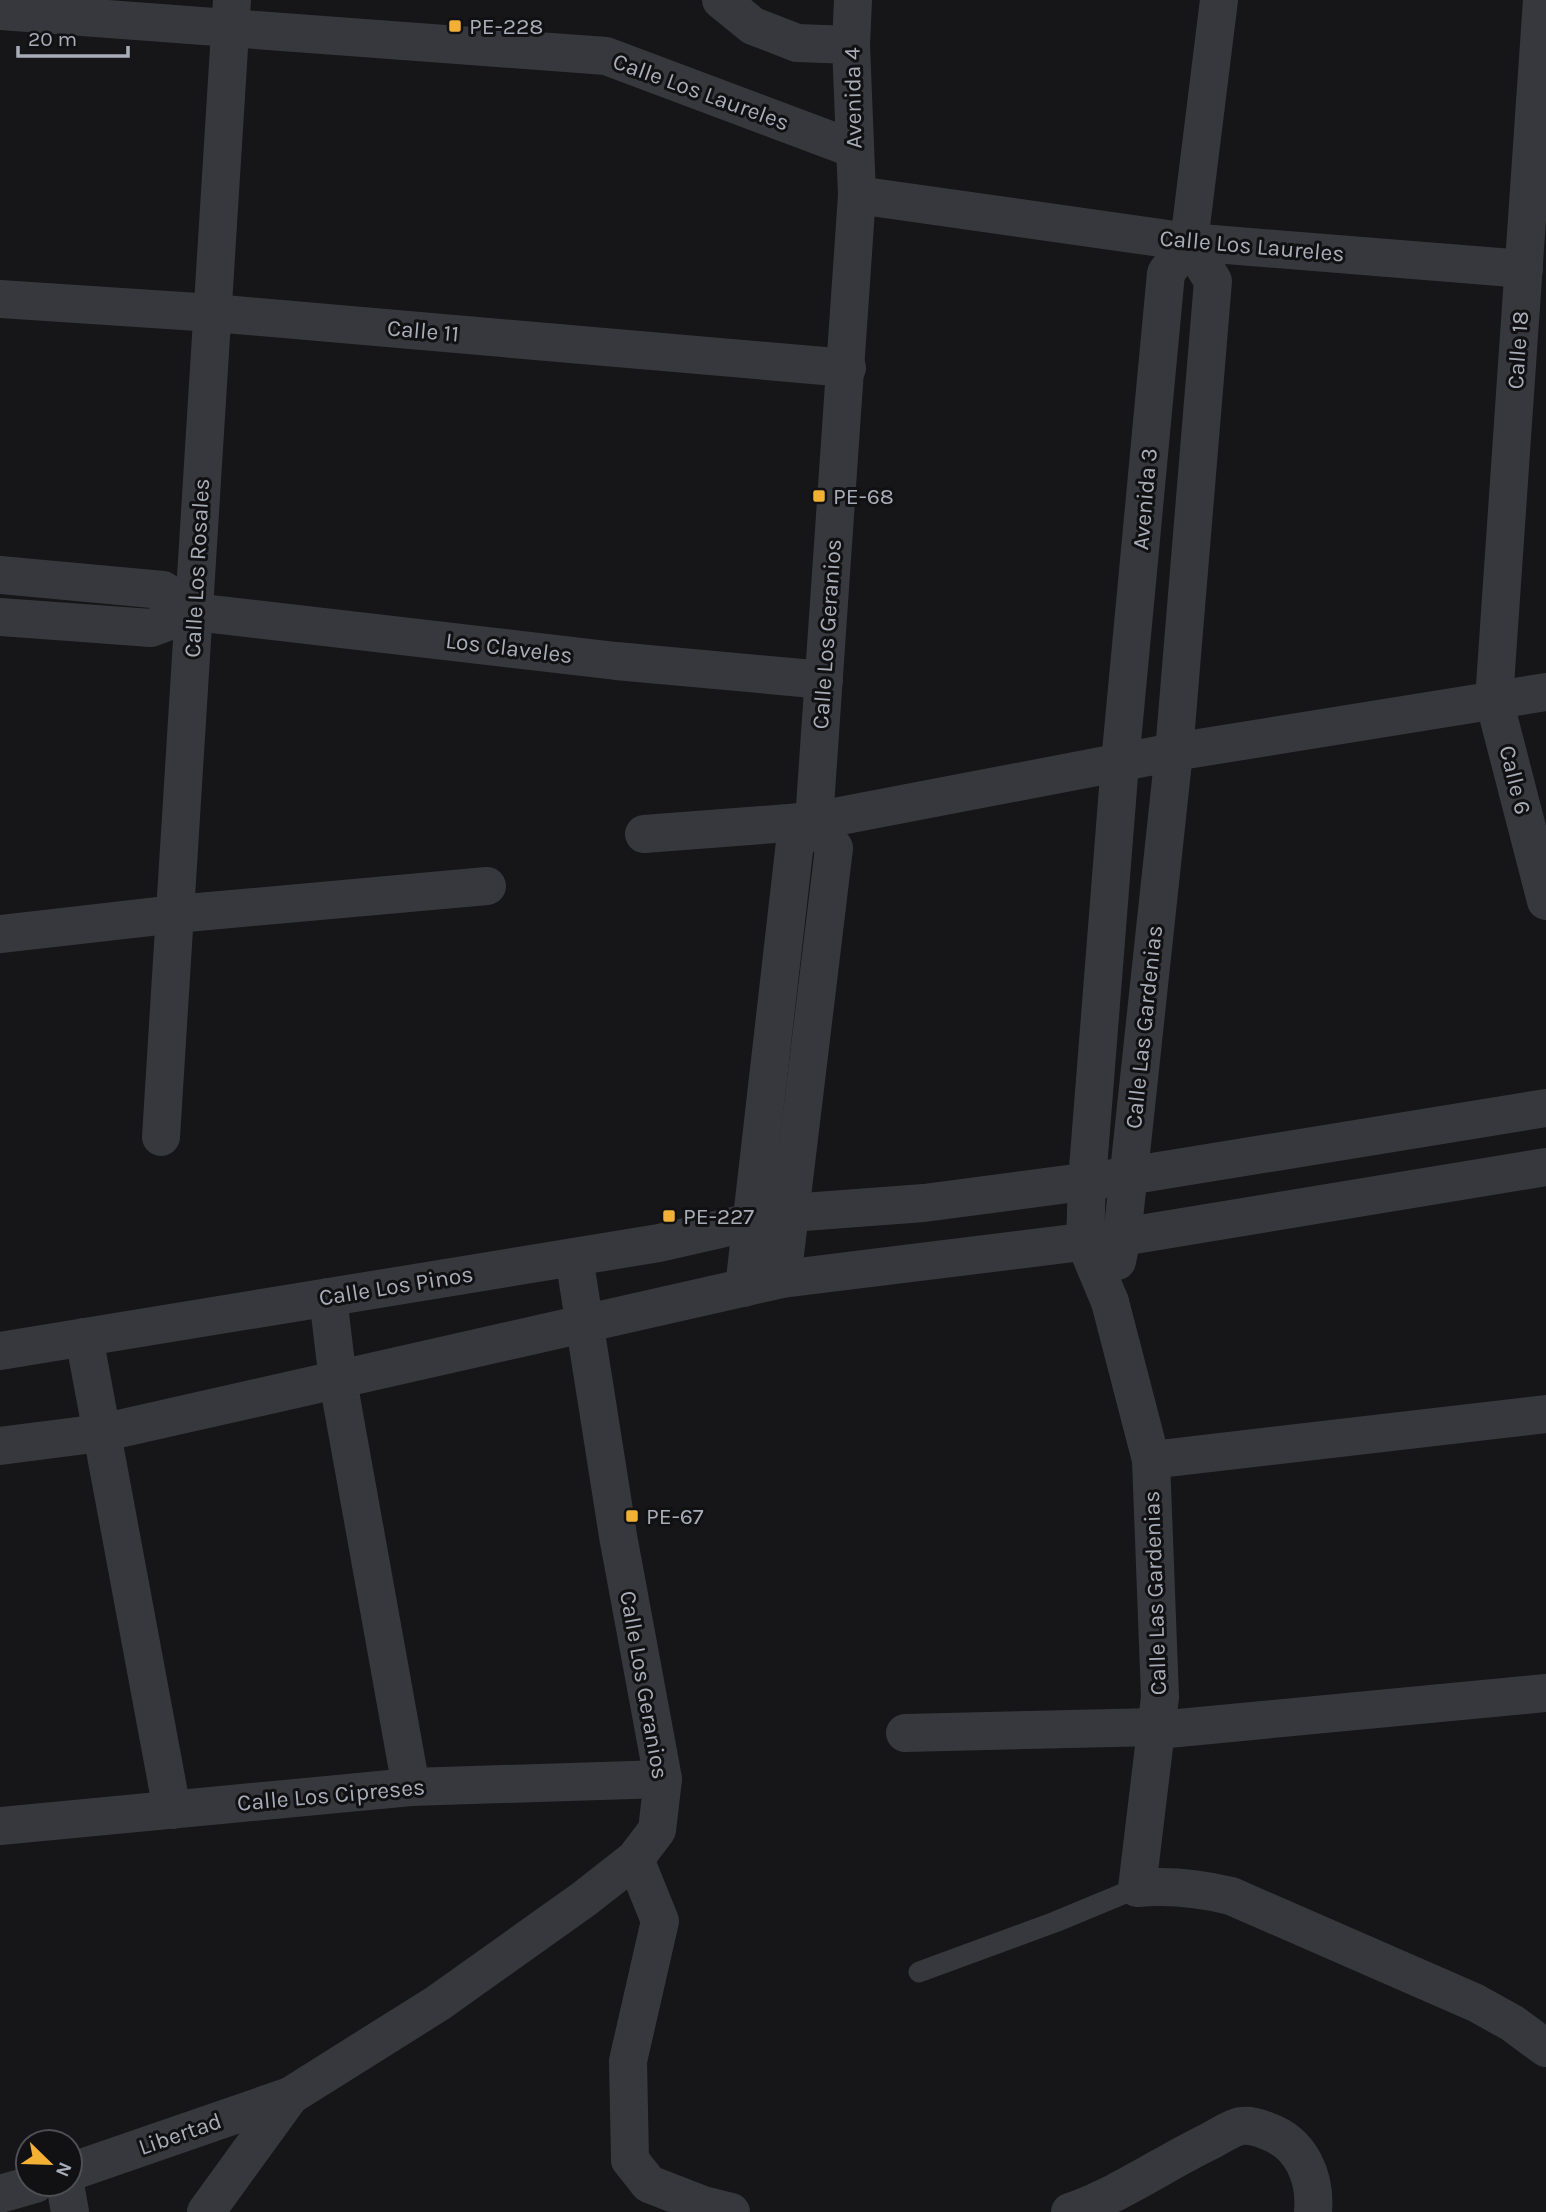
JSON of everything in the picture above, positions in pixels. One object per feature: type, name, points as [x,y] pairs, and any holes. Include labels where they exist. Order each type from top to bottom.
[{"type":"street","points":[[721,0],[753,26],[797,43],[851,44]]},
{"type":"street","name":"Avenida 4","points":[[853,0],[851,44],[857,195]]},
{"type":"street","name":"Avenida 3","points":[[1120,763],[1166,273],[1189,242],[1219,0]]},
{"type":"street","name":"Calle 18","points":[[1494,700],[1524,269],[1538,165],[1542,0]]},
{"type":"street","name":"Calle Los Laureles","points":[[0,11],[232,14],[606,56],[854,149]]},
{"type":"street","name":"Calle Los Rosales","points":[[161,1137],[232,14]]},
{"type":"street","name":"Calle Los Laureles","points":[[857,195],[1189,242],[1524,269]]},
{"type":"street","name":"Calle Los Geranios","points":[[814,821],[857,195]]},
{"type":"street","points":[[1174,752],[1213,281],[1189,242]]},
{"type":"street","name":"Calle 11","points":[[0,299],[213,313],[846,368]]},
{"type":"street","name":"Los Claveles","points":[[0,575],[163,590],[194,612]]},
{"type":"street","name":"Los Claveles","points":[[0,617],[151,628],[194,612],[616,661],[824,680]]},
{"type":"street","points":[[644,834],[814,821],[1174,752],[1546,692]]},
{"type":"street","name":"Calle 6","points":[[1494,700],[1546,901]]},
{"type":"street","name":"Calle Las Gardenias","points":[[1103,1239],[1128,1176],[1174,752]]},
{"type":"street","name":"Calle Las Gardenias","points":[[1120,763],[1087,1181],[1103,1239],[1110,1302],[1151,1460],[1160,1697],[1137,1888]]},
{"type":"street","points":[[782,1279],[834,848],[814,821]]},
{"type":"street","points":[[744,1288],[795,842],[814,821]]},
{"type":"street","points":[[0,934],[176,914],[487,886]]},
{"type":"street","name":"Calle Los Pinos","points":[[0,1351],[659,1243],[790,1213],[924,1203],[1128,1176],[1546,1108]]},
{"type":"street","points":[[0,1446],[101,1433],[782,1279],[1103,1239],[1546,1167]]},
{"type":"street","name":"Calle Los Geranios","points":[[290,2096],[438,2003],[584,1899],[635,1859],[657,1830],[663,1779],[618,1536],[574,1257]]},
{"type":"street","points":[[328,1297],[338,1381],[411,1787]]},
{"type":"street","points":[[84,1337],[172,1810]]},
{"type":"street","points":[[1151,1460],[1546,1415]]},
{"type":"street","points":[[905,1732],[1156,1727],[1168,1729],[1546,1693]]},
{"type":"street","name":"Calle Los Cipreses","points":[[0,1826],[411,1787],[663,1779]]},
{"type":"street","points":[[635,1859],[660,1921],[628,2061],[630,2160],[649,2184],[703,2206],[731,2212]]},
{"type":"street","points":[[1137,1888],[1180,1887],[1231,1896],[1476,2003],[1512,2023],[1546,2048]]},
{"type":"street","points":[[206,2212],[290,2096]]},
{"type":"street","name":"Libertad","points":[[84,2167],[290,2096]]},
{"type":"street","points":[[1070,2212],[1135,2183],[1171,2161],[1241,2126],[1259,2128],[1275,2134],[1299,2154],[1312,2180],[1315,2195],[1313,2212]]},
{"type":"lane","points":[[919,1972],[1055,1922],[1137,1888]]},
{"type":"place","name":"PE-228","points":[[455,26]]},
{"type":"place","name":"PE-68","points":[[819,496]]},
{"type":"place","name":"PE-227","points":[[669,1216]]},
{"type":"place","name":"PE-67","points":[[632,1516]]}]
